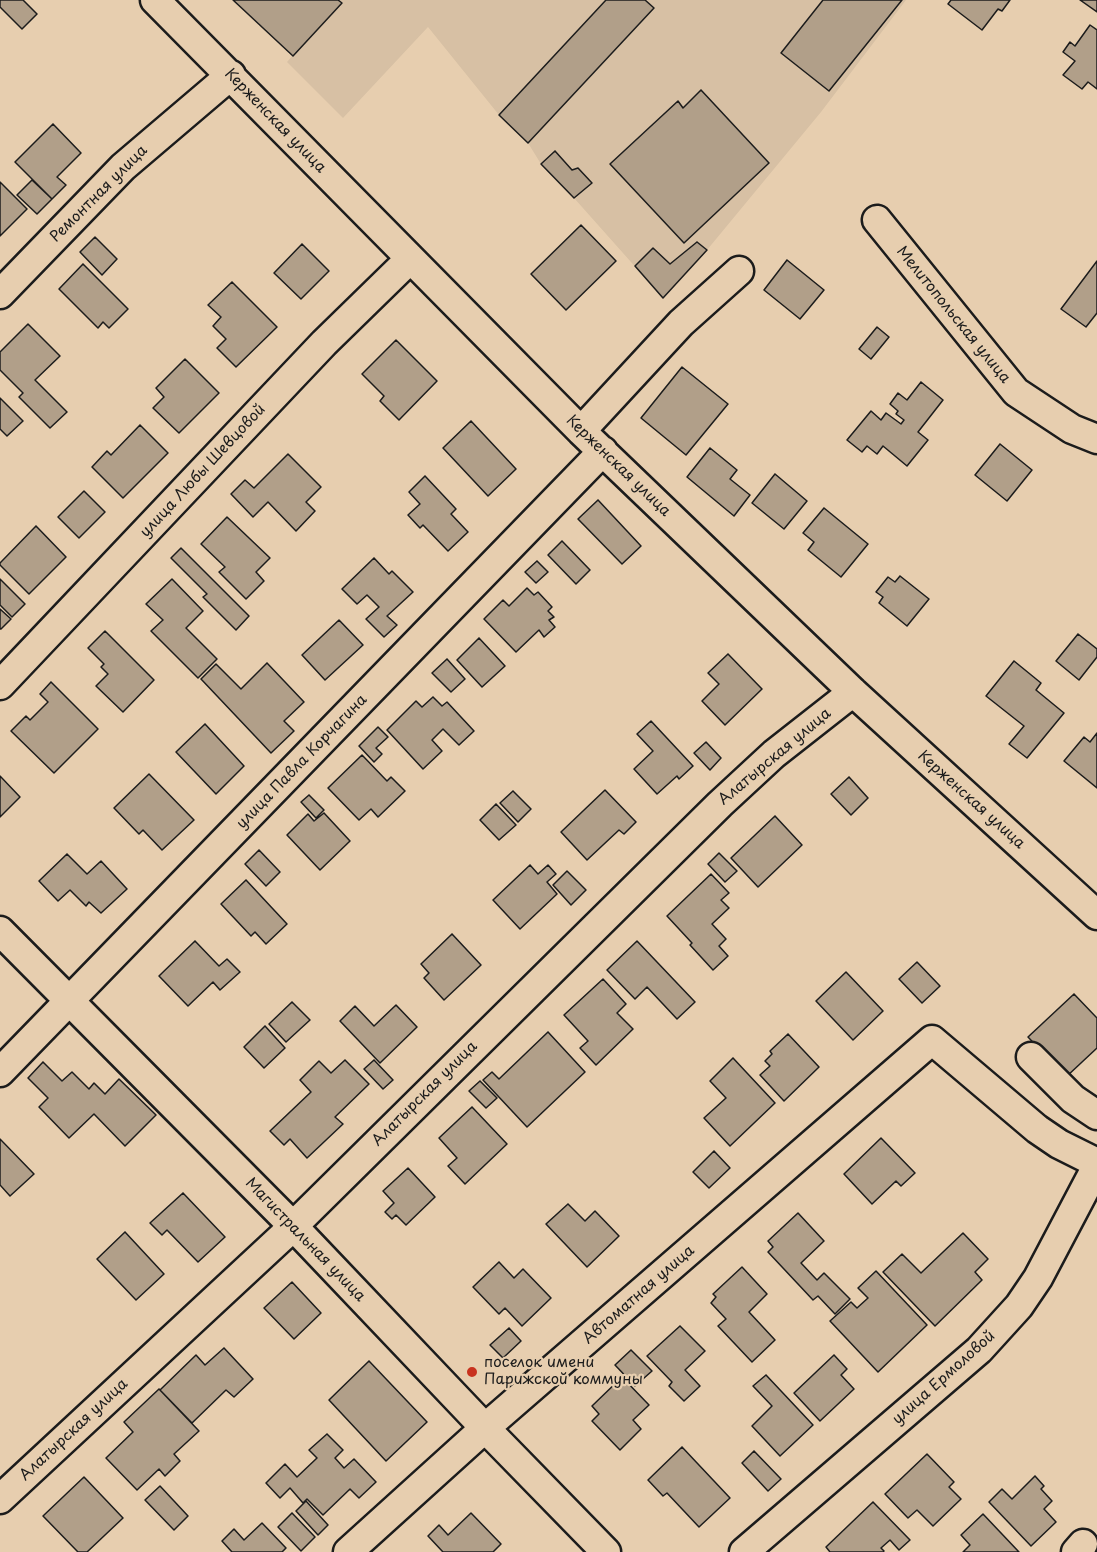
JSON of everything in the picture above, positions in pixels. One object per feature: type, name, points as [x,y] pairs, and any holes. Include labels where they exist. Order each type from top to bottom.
[{"type":"street","name":"Керженская улица","points":[[155,0],[581,431],[853,692],[1097,915]]},
{"type":"street","name":"Ремонтная улица","points":[[0,294],[123,167],[231,75]]},
{"type":"street","name":"Мелитопольская улица","points":[[877,220],[1016,392],[1072,429],[1097,439]]},
{"type":"street","name":"улица Любы Шевцовой","points":[[0,685],[324,343],[410,259]]},
{"type":"street","points":[[581,431],[681,323],[739,271]]},
{"type":"street","name":"улица Павла Корчагина","points":[[0,1072],[603,451]]},
{"type":"street","name":"Алатырская улица","points":[[0,1499],[292,1225],[720,804],[774,754],[853,692]]},
{"type":"street","name":"Магистральная улица","points":[[0,931],[292,1225],[606,1552]]},
{"type":"street","name":"Автоматная улица","points":[[348,1552],[485,1428],[932,1040],[1037,1129],[1059,1144],[1097,1164]]},
{"type":"street","points":[[1031,1057],[1073,1099],[1097,1115]]},
{"type":"street","name":"улица Ермоловой","points":[[744,1552],[979,1350],[1019,1306],[1038,1278],[1097,1164]]},
{"type":"shaded area","points":[[233,0],[906,0],[821,112],[707,250],[663,298],[541,164],[528,143],[499,115],[428,27],[343,118],[287,62],[293,55]]},
{"type":"building","points":[[0,0],[23,0],[37,14],[22,29],[0,7]]},
{"type":"building","points":[[233,0],[338,0],[342,3],[293,56]]},
{"type":"building","points":[[606,0],[645,0],[654,8],[528,143],[499,115]]},
{"type":"building","points":[[823,0],[902,0],[829,91],[781,53]]},
{"type":"building","points":[[951,0],[1010,0],[1002,11],[998,9],[982,30],[948,4]]},
{"type":"building","points":[[1080,0],[1097,0],[1097,12]]},
{"type":"building","points":[[1090,25],[1097,30],[1097,89],[1088,82],[1082,89],[1063,75],[1075,61],[1063,52],[1070,42],[1075,46]]},
{"type":"building","points":[[701,90],[769,163],[684,243],[610,164],[678,101],[683,108]]},
{"type":"building","points":[[53,124],[81,153],[57,177],[66,185],[52,199],[15,162]]},
{"type":"building","points":[[555,151],[572,170],[578,168],[592,183],[574,198],[541,164]]},
{"type":"building","points":[[32,180],[52,199],[37,214],[17,195]]},
{"type":"building","points":[[0,182],[27,209],[0,236]]},
{"type":"building","points":[[581,225],[616,261],[566,310],[531,274]]},
{"type":"building","points":[[95,237],[117,259],[102,275],[80,252]]},
{"type":"building","points":[[697,242],[707,250],[663,298],[635,266],[653,248],[670,264]]},
{"type":"building","points":[[302,244],[329,271],[301,299],[274,273]]},
{"type":"building","points":[[787,260],[824,290],[800,319],[764,290]]},
{"type":"building","points":[[1097,261],[1097,313],[1086,327],[1061,309]]},
{"type":"building","points":[[83,264],[128,309],[109,328],[103,322],[98,328],[59,289]]},
{"type":"building","points":[[232,282],[277,327],[236,367],[217,348],[226,339],[213,326],[221,317],[208,305]]},
{"type":"building","points":[[28,324],[60,356],[35,380],[67,412],[50,428],[19,397],[23,393],[0,370],[0,352]]},
{"type":"building","points":[[877,327],[889,337],[871,359],[859,349]]},
{"type":"building","points":[[396,340],[437,381],[399,420],[380,401],[384,396],[362,374]]},
{"type":"building","points":[[185,359],[219,393],[179,433],[153,408],[164,397],[156,388]]},
{"type":"building","points":[[682,367],[728,404],[686,455],[641,418]]},
{"type":"building","points":[[921,382],[943,400],[918,432],[928,440],[907,466],[883,446],[877,454],[867,446],[862,452],[847,440],[871,411],[881,420],[886,413],[901,424],[904,420],[896,414],[898,411],[890,404],[898,393],[907,400]]},
{"type":"building","points":[[0,398],[23,421],[7,436],[0,429]]},
{"type":"building","points":[[471,421],[516,469],[488,496],[443,448]]},
{"type":"building","points":[[140,425],[168,453],[123,498],[92,467],[107,451],[111,455]]},
{"type":"building","points":[[1000,444],[1032,470],[1007,501],[975,475]]},
{"type":"building","points":[[710,448],[737,470],[730,479],[750,495],[734,516],[687,477]]},
{"type":"building","points":[[288,454],[321,487],[306,502],[315,511],[296,531],[268,502],[253,517],[231,494],[245,480],[254,488]]},
{"type":"building","points":[[775,474],[807,501],[784,529],[752,503]]},
{"type":"building","points":[[425,476],[456,509],[451,514],[468,532],[448,551],[423,525],[420,528],[408,515],[420,504],[409,492]]},
{"type":"building","points":[[84,491],[105,512],[79,538],[58,517]]},
{"type":"building","points":[[598,500],[641,546],[622,564],[578,519]]},
{"type":"building","points":[[824,508],[868,544],[841,577],[808,550],[814,542],[803,533]]},
{"type":"building","points":[[227,517],[270,558],[256,572],[264,581],[246,599],[219,572],[225,567],[201,544]]},
{"type":"building","points":[[36,526],[66,557],[29,594],[0,563]]},
{"type":"building","points":[[562,541],[590,570],[576,584],[548,555]]},
{"type":"building","points":[[181,548],[249,616],[236,630],[203,597],[207,594],[171,558]]},
{"type":"building","points":[[374,558],[389,574],[392,571],[413,592],[387,616],[397,625],[384,637],[366,619],[379,607],[367,595],[357,604],[342,589]]},
{"type":"building","points":[[537,561],[548,572],[536,583],[525,572]]},
{"type":"building","points":[[900,576],[929,599],[907,626],[879,603],[883,597],[876,592],[888,577],[895,582]]},
{"type":"building","points":[[0,579],[25,604],[12,617],[0,605]]},
{"type":"building","points":[[172,579],[203,611],[186,628],[217,659],[198,678],[151,631],[163,620],[146,604]]},
{"type":"building","points":[[527,588],[534,595],[538,592],[552,607],[548,611],[554,617],[549,620],[555,627],[544,637],[539,630],[516,652],[484,619],[503,600],[509,606]]},
{"type":"building","points":[[0,609],[11,619],[1,629],[0,629]]},
{"type":"building","points":[[339,620],[363,645],[325,680],[302,655]]},
{"type":"building","points":[[105,631],[154,680],[123,712],[96,686],[108,674],[101,667],[104,664],[88,648]]},
{"type":"building","points":[[1078,634],[1097,649],[1097,657],[1079,680],[1056,661]]},
{"type":"building","points":[[479,638],[505,666],[482,687],[457,660]]},
{"type":"building","points":[[728,654],[762,689],[725,725],[702,701],[719,684],[708,673]]},
{"type":"building","points":[[447,659],[465,679],[451,692],[432,673]]},
{"type":"building","points":[[1014,661],[1041,683],[1036,690],[1064,713],[1027,758],[1009,744],[1024,726],[986,696]]},
{"type":"building","points":[[267,663],[304,702],[284,721],[294,731],[271,753],[201,679],[216,664],[241,689]]},
{"type":"building","points":[[51,682],[98,729],[54,773],[11,731],[26,716],[30,720],[48,702],[40,694]]},
{"type":"building","points":[[433,697],[442,706],[447,702],[474,731],[459,745],[443,729],[432,740],[442,751],[423,769],[387,730],[416,701],[422,707]]},
{"type":"building","points":[[651,721],[693,766],[679,779],[677,776],[657,794],[634,769],[653,751],[637,734]]},
{"type":"building","points":[[205,724],[244,766],[216,794],[176,752]]},
{"type":"building","points":[[378,727],[388,737],[376,748],[382,754],[374,762],[359,746]]},
{"type":"building","points":[[1097,733],[1097,788],[1064,761],[1084,737],[1090,742]]},
{"type":"building","points":[[706,742],[721,758],[710,770],[694,753]]},
{"type":"building","points":[[362,755],[387,781],[391,777],[405,791],[378,817],[371,809],[359,820],[328,788]]},
{"type":"building","points":[[149,774],[194,820],[162,850],[143,830],[139,834],[114,808]]},
{"type":"building","points":[[0,776],[20,797],[0,817]]},
{"type":"building","points":[[849,777],[868,798],[851,815],[831,794]]},
{"type":"building","points":[[605,790],[636,822],[624,834],[619,830],[587,860],[561,832]]},
{"type":"building","points":[[513,791],[531,809],[518,822],[500,803]]},
{"type":"building","points":[[309,795],[324,810],[316,818],[301,802]]},
{"type":"building","points":[[496,804],[516,825],[499,840],[480,820]]},
{"type":"building","points":[[324,813],[350,841],[320,870],[287,835],[308,814],[314,821]]},
{"type":"building","points":[[775,816],[802,845],[758,887],[731,858]]},
{"type":"building","points":[[259,850],[280,872],[266,886],[245,864]]},
{"type":"building","points":[[719,853],[737,871],[725,882],[708,864]]},
{"type":"building","points":[[67,854],[87,874],[101,861],[127,889],[101,913],[89,902],[86,906],[70,890],[58,901],[39,881]]},
{"type":"building","points":[[530,865],[538,874],[548,865],[556,874],[547,882],[557,894],[520,929],[493,900]]},
{"type":"building","points":[[567,871],[586,890],[571,905],[553,885]]},
{"type":"building","points":[[711,874],[729,893],[721,900],[729,908],[712,924],[726,939],[719,946],[728,956],[713,970],[667,916]]},
{"type":"building","points":[[246,880],[287,924],[266,944],[255,932],[251,936],[221,904]]},
{"type":"building","points":[[452,934],[481,965],[444,1000],[424,978],[429,973],[421,964]]},
{"type":"building","points":[[195,941],[219,966],[227,959],[240,972],[220,990],[213,982],[188,1006],[159,976]]},
{"type":"building","points":[[637,941],[695,1002],[677,1019],[647,987],[635,999],[607,970]]},
{"type":"building","points":[[917,962],[940,986],[922,1003],[899,979]]},
{"type":"building","points":[[846,972],[883,1011],[853,1040],[816,1001]]},
{"type":"building","points":[[603,979],[626,1004],[617,1013],[633,1029],[596,1065],[580,1048],[588,1041],[564,1015]]},
{"type":"building","points":[[1074,994],[1097,1018],[1097,1048],[1066,1077],[1028,1037]]},
{"type":"building","points":[[292,1002],[310,1020],[286,1042],[269,1024]]},
{"type":"building","points":[[396,1005],[417,1027],[380,1063],[340,1021],[355,1006],[374,1026]]},
{"type":"building","points":[[265,1026],[285,1048],[264,1068],[244,1047]]},
{"type":"building","points":[[548,1032],[585,1072],[527,1127],[483,1080],[492,1072],[499,1079]]},
{"type":"building","points":[[788,1034],[819,1067],[784,1101],[760,1075],[770,1066],[765,1061],[772,1054],[770,1051]]},
{"type":"building","points":[[733,1058],[775,1103],[730,1146],[704,1118],[726,1098],[710,1081]]},
{"type":"building","points":[[345,1060],[369,1084],[335,1117],[343,1124],[307,1158],[290,1139],[284,1145],[270,1131],[311,1092],[300,1080],[319,1061],[331,1073]]},
{"type":"building","points":[[374,1060],[393,1080],[383,1089],[364,1069]]},
{"type":"building","points":[[43,1062],[62,1081],[72,1072],[89,1089],[94,1083],[105,1094],[119,1079],[156,1115],[125,1146],[94,1114],[69,1138],[39,1107],[48,1098],[28,1078]]},
{"type":"building","points":[[480,1081],[497,1098],[486,1108],[469,1091]]},
{"type":"building","points":[[472,1107],[507,1144],[465,1184],[448,1166],[457,1158],[439,1138]]},
{"type":"building","points":[[881,1138],[915,1173],[901,1186],[896,1181],[872,1204],[844,1174]]},
{"type":"building","points":[[0,1139],[34,1174],[10,1196],[0,1185]]},
{"type":"building","points":[[714,1151],[730,1168],[709,1188],[693,1172]]},
{"type":"building","points":[[408,1168],[435,1197],[406,1225],[396,1215],[392,1219],[385,1212],[394,1203],[383,1191]]},
{"type":"building","points":[[183,1193],[225,1237],[198,1262],[167,1230],[162,1235],[150,1223]]},
{"type":"building","points":[[568,1204],[585,1221],[595,1211],[619,1236],[587,1267],[546,1224]]},
{"type":"building","points":[[798,1213],[824,1241],[801,1263],[817,1280],[824,1273],[850,1299],[835,1314],[818,1296],[813,1300],[768,1252],[773,1247],[768,1241]]},
{"type":"building","points":[[125,1232],[164,1274],[136,1300],[97,1259]]},
{"type":"building","points":[[963,1233],[988,1259],[975,1272],[982,1280],[935,1326],[883,1272],[902,1254],[921,1273]]},
{"type":"building","points":[[499,1262],[514,1278],[523,1269],[551,1298],[522,1326],[505,1308],[499,1314],[473,1287]]},
{"type":"building","points":[[742,1267],[767,1294],[749,1312],[775,1340],[752,1362],[718,1326],[726,1319],[711,1303],[716,1297],[713,1294]]},
{"type":"building","points":[[876,1271],[927,1325],[878,1372],[830,1321],[851,1302],[857,1308],[868,1298],[858,1288]]},
{"type":"building","points":[[292,1282],[321,1313],[294,1339],[264,1308]]},
{"type":"building","points":[[680,1326],[705,1351],[685,1370],[700,1386],[684,1401],[669,1386],[672,1382],[647,1356]]},
{"type":"building","points":[[509,1328],[521,1341],[503,1358],[490,1345]]},
{"type":"building","points":[[224,1348],[253,1379],[234,1397],[226,1390],[192,1423],[160,1390],[196,1355],[205,1365]]},
{"type":"building","points":[[631,1350],[652,1371],[635,1386],[615,1365]]},
{"type":"building","points":[[834,1355],[847,1369],[841,1375],[854,1389],[820,1421],[794,1393]]},
{"type":"building","points":[[369,1361],[427,1422],[386,1461],[329,1400]]},
{"type":"building","points":[[766,1375],[813,1425],[780,1456],[752,1426],[772,1406],[753,1386]]},
{"type":"building","points":[[622,1377],[649,1405],[633,1420],[641,1429],[620,1450],[592,1421],[599,1414],[592,1406]]},
{"type":"building","points":[[159,1389],[199,1431],[174,1454],[180,1461],[165,1476],[159,1469],[137,1490],[106,1458],[133,1432],[124,1422]]},
{"type":"building","points":[[327,1434],[343,1450],[335,1458],[344,1468],[354,1459],[376,1482],[359,1498],[350,1489],[323,1515],[307,1499],[303,1503],[290,1488],[280,1498],[266,1483],[285,1464],[297,1477],[317,1458],[309,1450]]},
{"type":"building","points":[[682,1447],[730,1498],[699,1527],[667,1493],[663,1496],[648,1480]]},
{"type":"building","points":[[754,1451],[781,1479],[768,1491],[742,1463]]},
{"type":"building","points":[[927,1454],[954,1482],[949,1487],[961,1499],[933,1526],[917,1510],[908,1518],[885,1494]]},
{"type":"building","points":[[1035,1476],[1044,1486],[1041,1489],[1052,1501],[1044,1509],[1056,1522],[1031,1546],[989,1502],[1002,1489],[1012,1499]]},
{"type":"building","points":[[84,1477],[123,1518],[87,1552],[78,1552],[43,1516]]},
{"type":"building","points":[[160,1486],[188,1516],[174,1530],[145,1500]]},
{"type":"building","points":[[306,1501],[328,1525],[318,1535],[296,1511]]},
{"type":"building","points":[[873,1502],[910,1540],[899,1550],[890,1540],[881,1548],[883,1552],[830,1552],[826,1547]]},
{"type":"building","points":[[292,1513],[315,1537],[301,1551],[278,1527]]},
{"type":"building","points":[[471,1513],[501,1544],[493,1552],[443,1552],[428,1536],[439,1525],[448,1535]]},
{"type":"building","points":[[983,1514],[1019,1552],[963,1552],[970,1545],[961,1535]]},
{"type":"building","points":[[262,1523],[286,1548],[282,1552],[232,1552],[222,1541],[234,1529],[244,1540]]},
{"type":"place","name":"поселок имени Парижской коммуны","points":[[472,1372]]}]
